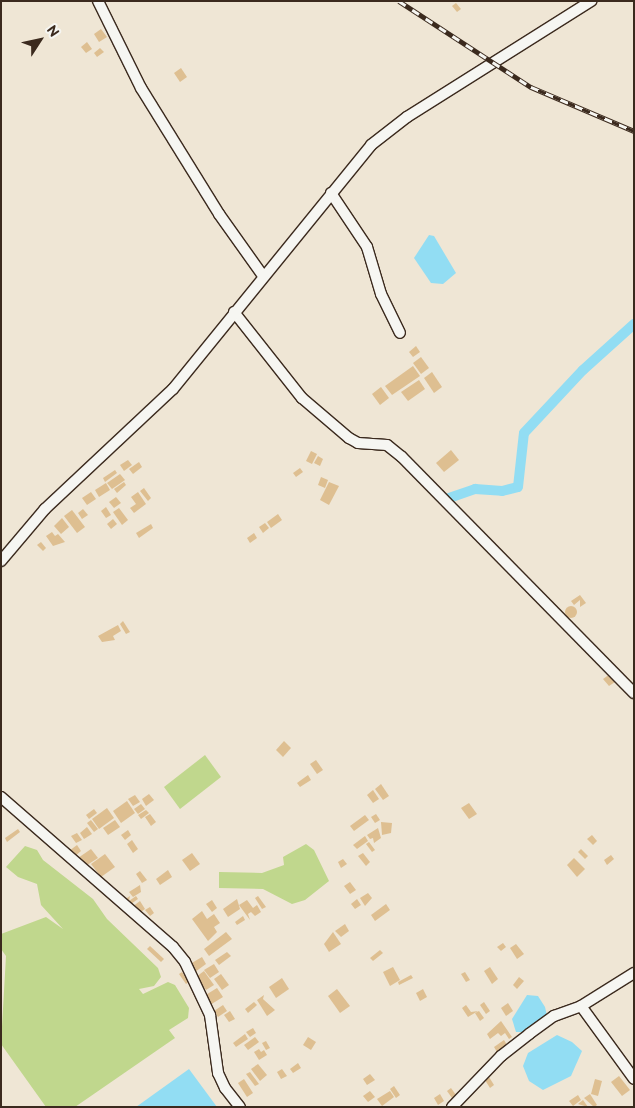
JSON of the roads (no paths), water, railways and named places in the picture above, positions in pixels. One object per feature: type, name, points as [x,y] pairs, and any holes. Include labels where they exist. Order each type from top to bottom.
[{"type":"street","points":[[98,1],[141,88],[218,214],[263,276]]},
{"type":"street","points":[[1,561],[46,509],[147,417],[371,145],[407,117],[591,1]]},
{"type":"street","points":[[331,193],[367,248],[381,294],[400,333]]},
{"type":"street","points":[[234,312],[302,398],[348,438],[358,443],[387,446],[402,457],[634,693]]},
{"type":"street","points":[[1,797],[173,947],[185,962],[210,1015],[218,1073],[225,1088],[240,1107]]},
{"type":"street","points":[[452,1107],[502,1056],[529,1034],[554,1016],[581,1006],[634,973]]},
{"type":"street","points":[[581,1006],[634,1079]]},
{"type":"water","points":[[429,235],[434,236],[456,273],[443,284],[431,283],[414,258]]},
{"type":"water","points":[[527,995],[538,996],[545,1007],[548,1020],[524,1032],[516,1032],[512,1019]]},
{"type":"water","points":[[557,1035],[572,1042],[582,1051],[571,1076],[543,1090],[529,1081],[523,1066],[528,1053]]},
{"type":"water","points":[[189,1069],[217,1107],[136,1107]]},
{"type":"waterway","points":[[449,498],[475,489],[502,491],[518,487],[524,433],[583,370],[634,324]]},
{"type":"railway","points":[[399,1],[531,87],[634,131]]}]
